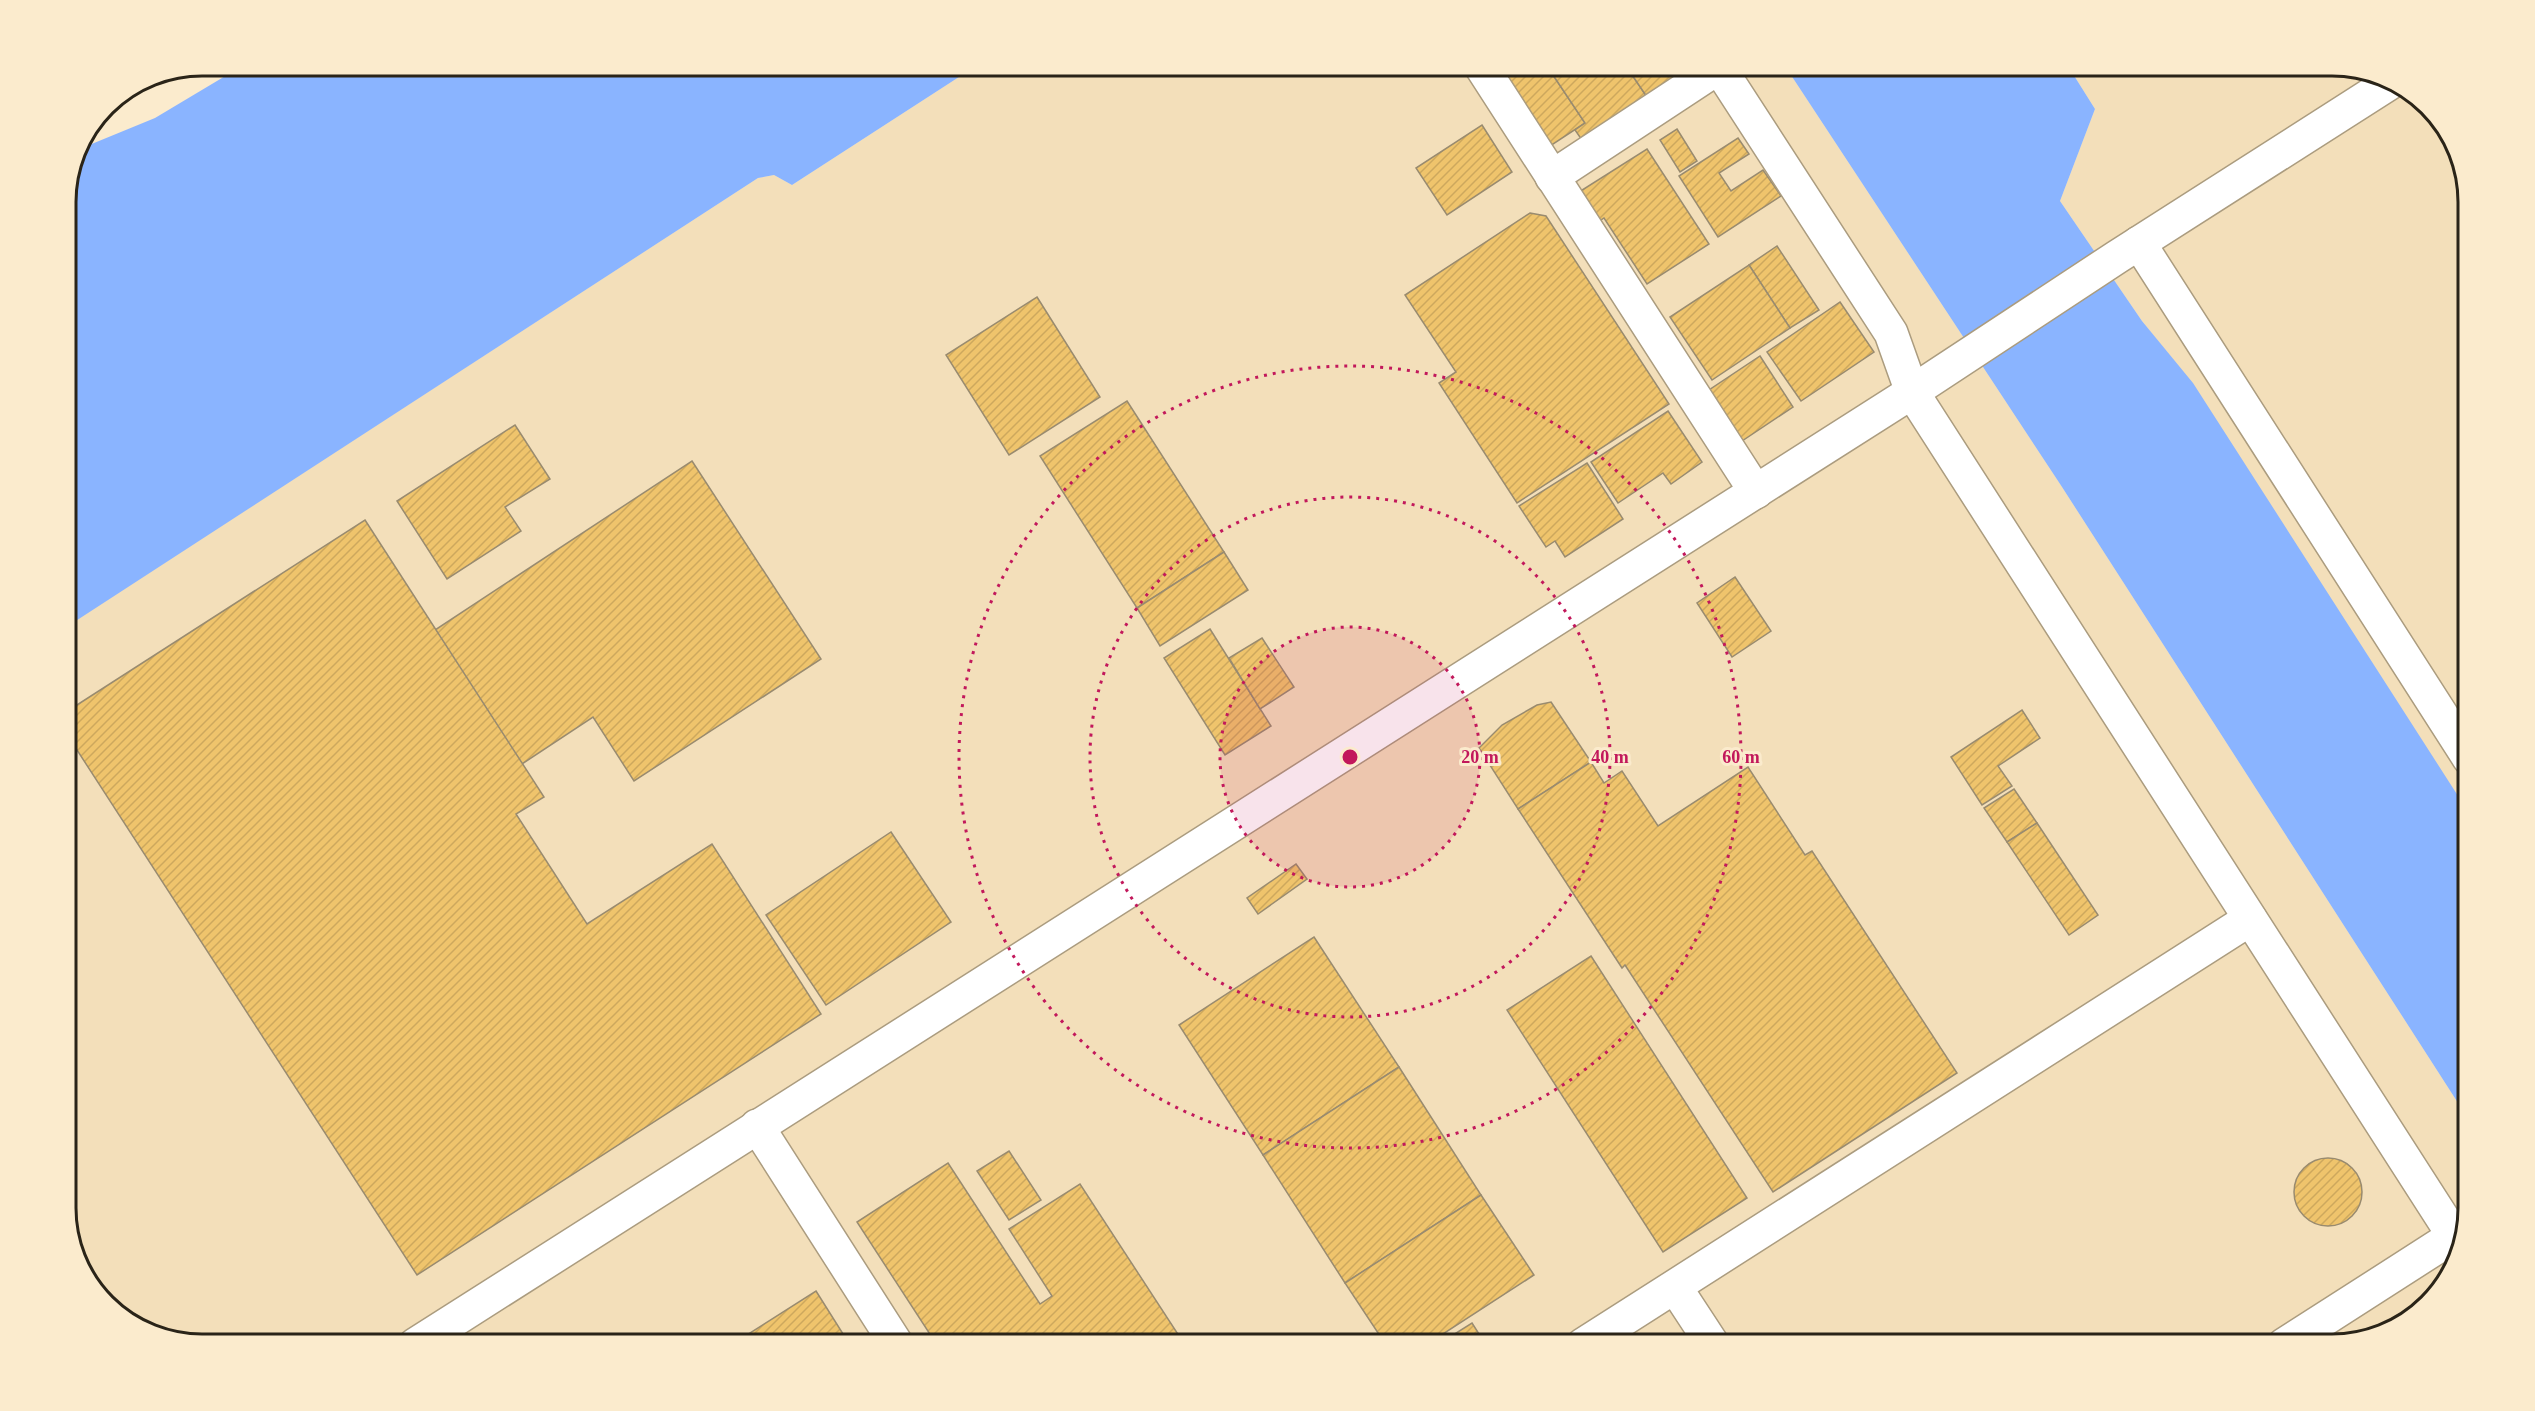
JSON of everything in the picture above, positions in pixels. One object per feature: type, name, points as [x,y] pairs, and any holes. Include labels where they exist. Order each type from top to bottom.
[{"type":"street","points":[[1488,76],[1756,492]]},
{"type":"street","points":[[1552,177],[1703,76]]},
{"type":"street","points":[[1725,76],[1891,333],[1912,392],[2454,1236],[2301,1334]]},
{"type":"street","points":[[432,1334],[1756,492],[2382,87]]},
{"type":"street","points":[[2128,250],[2458,742]]},
{"type":"street","points":[[1600,1334],[2250,919]]},
{"type":"street","points":[[757,1126],[890,1334]]},
{"type":"street","points":[[1675,1287],[1706,1334]]},
{"type":"shaded area","points":[[1792,76],[2062,487],[2458,1103],[2457,1225],[2452,1249],[2437,1279],[2416,1303],[2388,1322],[2357,1332],[2333,1334],[202,1334],[162,1328],[132,1313],[108,1292],[89,1264],[83,1249],[77,1217],[77,620],[758,178],[774,175],[792,185],[960,77]]},
{"type":"shaded area","points":[[2074,76],[2333,76],[2373,83],[2403,98],[2427,119],[2446,147],[2452,162],[2458,194],[2458,797],[2192,384],[2142,321],[2060,201],[2095,109]]},
{"type":"water","points":[[1792,76],[2074,76],[2095,109],[2060,201],[2142,321],[2193,383],[2458,796],[2458,1103],[2062,487]]},
{"type":"water","points":[[224,77],[960,77],[792,185],[774,175],[758,178],[77,620],[77,194],[79,178],[91,144],[155,118]]},
{"type":"building","points":[[1498,76],[1554,76],[1585,123],[1541,152]]},
{"type":"building","points":[[1554,76],[1633,76],[1649,100],[1584,143],[1575,130],[1585,123]]},
{"type":"building","points":[[1633,76],[1685,76],[1649,100]]},
{"type":"building","points":[[1482,125],[1512,172],[1447,215],[1416,168]]},
{"type":"building","points":[[1677,129],[1697,161],[1680,172],[1660,140]]},
{"type":"building","points":[[1738,138],[1749,154],[1719,173],[1731,191],[1763,170],[1781,196],[1718,237],[1679,176]]},
{"type":"building","points":[[1647,149],[1709,244],[1647,284],[1604,218],[1598,222],[1579,192]]},
{"type":"building","points":[[1530,213],[1546,216],[1669,404],[1517,503],[1439,383],[1456,372],[1405,295]]},
{"type":"building","points":[[1777,246],[1819,310],[1790,328],[1749,265]]},
{"type":"building","points":[[1749,265],[1790,328],[1712,380],[1670,317]]},
{"type":"building","points":[[1037,297],[1100,397],[1009,455],[946,355]]},
{"type":"building","points":[[1840,302],[1874,352],[1801,401],[1767,352]]},
{"type":"building","points":[[1760,356],[1793,407],[1742,441],[1709,390]]},
{"type":"building","points":[[1127,401],[1224,552],[1137,608],[1040,456]]},
{"type":"building","points":[[1668,411],[1702,462],[1671,484],[1663,473],[1618,503],[1591,462]]},
{"type":"building","points":[[515,425],[550,479],[505,507],[521,531],[447,579],[397,501]]},
{"type":"building","points":[[692,461],[821,659],[634,781],[593,717],[522,764],[435,630]]},
{"type":"building","points":[[1587,463],[1623,519],[1565,557],[1555,541],[1546,547],[1519,506]]},
{"type":"building","points":[[365,520],[544,797],[516,814],[587,924],[712,844],[821,1014],[417,1275],[77,750],[77,705]]},
{"type":"building","points":[[1224,552],[1248,590],[1160,646],[1137,608]]},
{"type":"building","points":[[1735,577],[1771,631],[1732,657],[1697,603]]},
{"type":"building","points":[[1210,629],[1271,726],[1225,755],[1164,658]]},
{"type":"building","points":[[1262,638],[1294,687],[1260,709],[1229,658]]},
{"type":"building","points":[[1551,702],[1591,762],[1518,809],[1479,748],[1502,725],[1537,705]]},
{"type":"building","points":[[2022,710],[2040,738],[1998,766],[2012,786],[1982,805],[1951,757]]},
{"type":"building","points":[[1591,762],[1604,783],[1622,771],[1658,826],[1748,767],[1805,855],[1812,851],[1957,1073],[1773,1192],[1625,965],[1622,968],[1518,809]]},
{"type":"building","points":[[2014,789],[2037,823],[2007,842],[1984,808]]},
{"type":"building","points":[[2037,823],[2098,915],[2069,935],[2007,842]]},
{"type":"building","points":[[891,832],[951,922],[826,1005],[766,915]]},
{"type":"building","points":[[1296,864],[1307,879],[1258,914],[1247,898]]},
{"type":"building","points":[[1314,937],[1399,1067],[1263,1155],[1179,1025]]},
{"type":"building","points":[[1591,956],[1747,1198],[1663,1252],[1507,1010]]},
{"type":"building","points":[[1399,1067],[1481,1195],[1345,1283],[1263,1155]]},
{"type":"building","points":[[1009,1151],[1041,1200],[1009,1220],[977,1171]]},
{"type":"building","points":[[2328,1158],[2341,1161],[2352,1168],[2359,1179],[2362,1192],[2359,1205],[2352,1216],[2341,1223],[2328,1226],[2315,1223],[2304,1216],[2297,1205],[2294,1192],[2297,1179],[2304,1168],[2315,1161]]},
{"type":"building","points":[[948,1163],[1040,1304],[1052,1296],[1009,1229],[1080,1184],[1178,1334],[930,1334],[857,1222]]},
{"type":"building","points":[[1481,1195],[1534,1275],[1443,1334],[1379,1334],[1345,1283]]},
{"type":"building","points":[[816,1291],[843,1334],[748,1334]]},
{"type":"building","points":[[1472,1323],[1479,1334],[1454,1334]]}]
